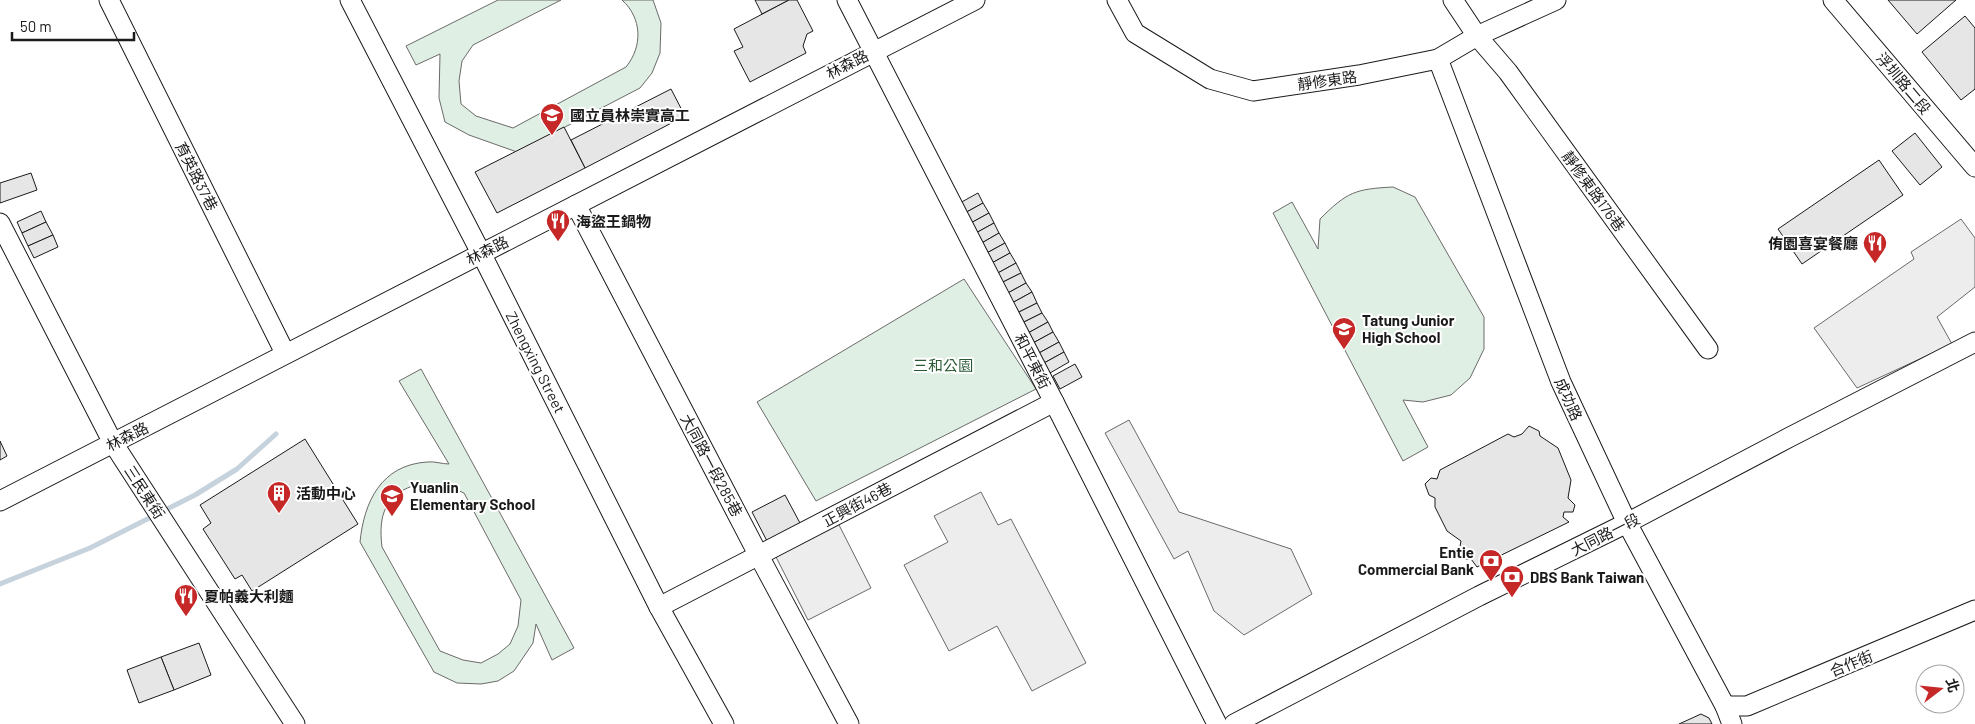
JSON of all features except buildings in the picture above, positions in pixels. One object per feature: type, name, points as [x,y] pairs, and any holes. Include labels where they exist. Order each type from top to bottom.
[{"type":"street","name":"育英路37巷","points":[[109,0],[285,353]]},
{"type":"street","name":"Zhengxing Street","points":[[350,0],[481,253],[659,607],[724,724]]},
{"type":"street","name":"和平東街","points":[[847,0],[1217,724]]},
{"type":"street","name":"林森路","points":[[0,501],[975,0]]},
{"type":"street","name":"靜修東路","points":[[1117,0],[1135,33],[1210,78],[1253,90],[1359,75],[1438,59],[1477,36],[1556,0]]},
{"type":"street","name":"靜修東路176巷","points":[[1452,0],[1477,36],[1508,72],[1708,348]]},
{"type":"street","name":"浮圳路二段","points":[[1833,0],[1975,167]]},
{"type":"street","name":"成功路","points":[[1438,59],[1561,382],[1627,523],[1725,706],[1732,724]]},
{"type":"street","name":"大同路一段285巷","points":[[576,205],[849,724]]},
{"type":"street","name":"三民東街","points":[[0,223],[113,443],[256,661],[295,724]]},
{"type":"street","name":"大同路一段","points":[[1234,724],[1479,596],[1627,523],[1975,342]]},
{"type":"street","name":"正興街46巷","points":[[659,607],[1054,402]]},
{"type":"street","name":"合作街","points":[[1725,706],[1747,706],[1975,610]]},
{"type":"green space","points":[[498,0],[561,0],[473,45],[462,61],[459,81],[461,104],[476,116],[513,128],[626,67],[632,59],[638,32],[637,24],[629,7],[622,0],[653,0],[661,23],[660,53],[652,73],[640,88],[517,152],[469,135],[445,122],[439,98],[440,54],[416,65],[406,46]]},
{"type":"green space","points":[[1393,187],[1415,197],[1484,317],[1484,349],[1470,378],[1451,395],[1423,402],[1403,400],[1428,447],[1403,461],[1273,213],[1292,202],[1318,249],[1320,219],[1337,203],[1360,191]]},
{"type":"green space","name":"三和公園","points":[[964,279],[1036,389],[816,501],[757,402]]},
{"type":"green space","points":[[421,369],[574,648],[552,660],[536,624],[533,643],[514,671],[498,681],[481,684],[457,683],[434,672],[360,542],[362,527],[371,500],[387,478],[398,470],[411,465],[430,462],[449,464],[399,381]],"holes":[[[419,484],[447,486],[464,493],[521,600],[518,626],[510,644],[498,654],[481,663],[463,660],[440,651],[382,547],[381,525],[386,507],[391,499],[407,488]]]},
{"type":"shaded area","points":[[1961,219],[1975,238],[1975,287],[1937,317],[1952,344],[1857,388],[1814,328],[1914,259],[1911,252]]},
{"type":"shaded area","points":[[1129,420],[1179,512],[1291,549],[1312,594],[1244,635],[1214,611],[1188,551],[1174,559],[1105,433]]},
{"type":"shaded area","points":[[981,492],[998,525],[1011,519],[1086,663],[1032,691],[997,626],[949,651],[904,565],[948,542],[934,516]]},
{"type":"shaded area","points":[[838,523],[871,588],[808,620],[775,555]]},
{"type":"waterway","points":[[0,584],[90,548],[195,495],[237,469],[276,434]]},
{"type":"place","name":"國立員林崇實高工","points":[[552,136]]},
{"type":"place","name":"海盜王鍋物","points":[[558,242]]},
{"type":"place","name":"侑園喜宴餐廳","points":[[1875,264]]},
{"type":"place","name":"Tatung Junior High School","points":[[1344,350]]},
{"type":"place","name":"活動中心","points":[[279,514]]},
{"type":"place","name":"Yuanlin Elementary School","points":[[392,517]]},
{"type":"place","name":"Entie Commercial Bank","points":[[1491,582]]},
{"type":"place","name":"DBS Bank Taiwan","points":[[1512,598]]},
{"type":"place","name":"夏帕義大利麵","points":[[186,617]]}]
